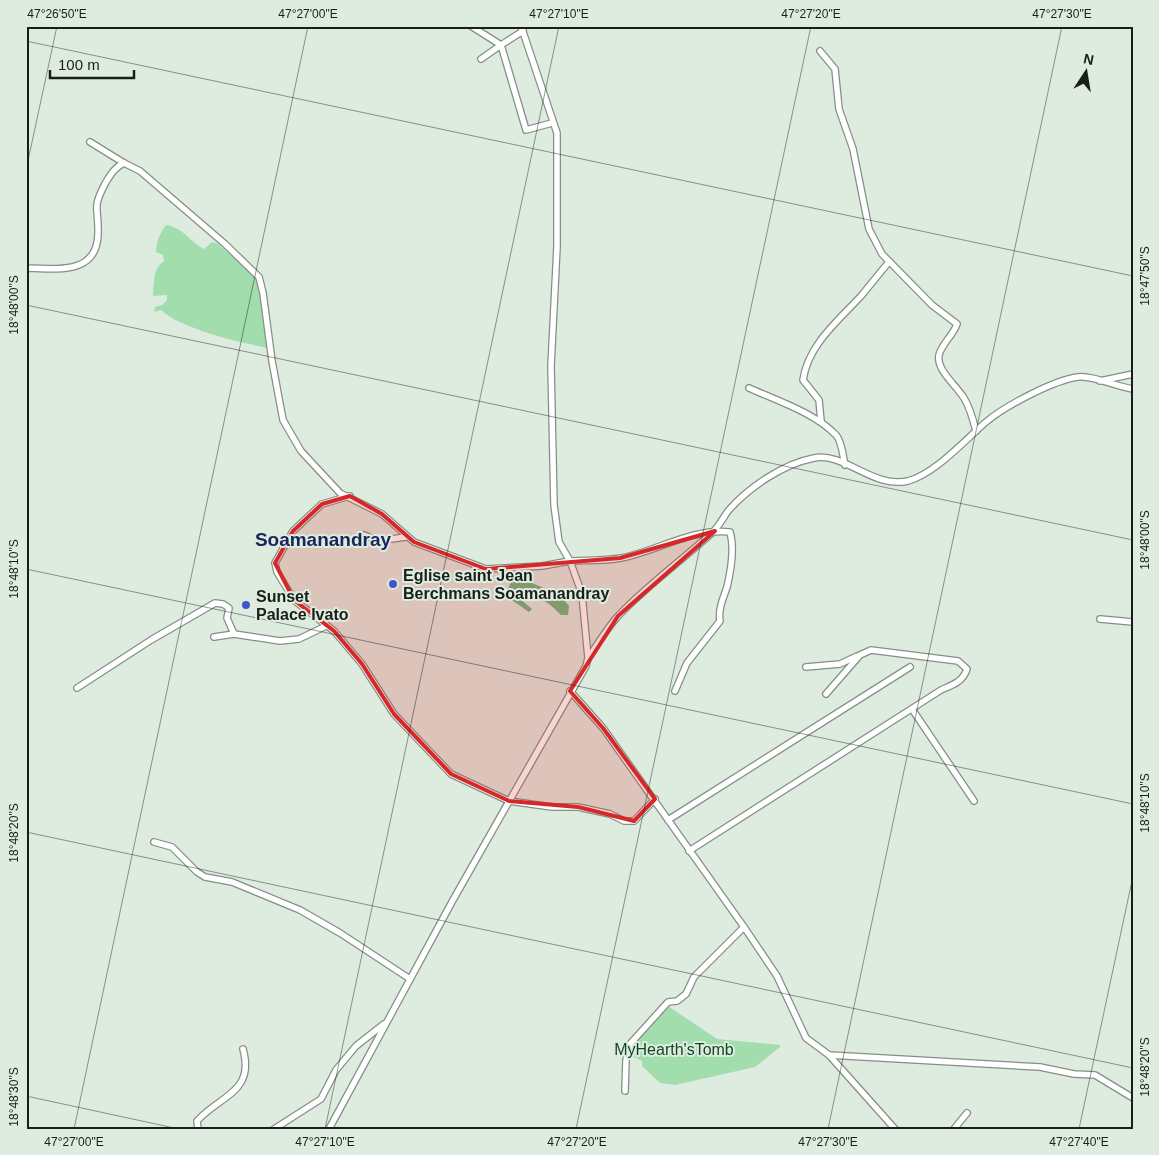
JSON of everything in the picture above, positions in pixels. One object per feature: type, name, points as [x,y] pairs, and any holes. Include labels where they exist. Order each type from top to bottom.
[{"type":"street","points":[[471,26],[501,45],[526,130],[552,123]]},
{"type":"street","points":[[329,1129],[410,979],[570,691],[586,666],[588,658],[582,594],[570,561],[559,542],[554,505],[551,366],[556,306],[558,153],[556,132],[521,28],[481,59]]},
{"type":"street","points":[[820,51],[835,69],[839,109],[853,149],[869,229],[888,262],[926,296],[932,305],[957,324],[953,335],[942,348],[939,355],[939,366],[964,397],[976,431]]},
{"type":"street","points":[[90,142],[140,171],[225,244],[259,277],[283,420],[300,451],[340,493],[350,496],[382,514],[414,542],[486,569],[542,566],[570,561],[620,558],[697,534],[715,531],[730,532],[733,543],[727,585],[719,612],[720,622],[687,663],[675,691]]},
{"type":"street","points":[[26,268],[51,269],[78,266],[89,260],[95,252],[98,233],[96,201],[113,171],[124,163]]},
{"type":"street","points":[[821,421],[819,400],[803,380],[804,374],[818,345],[832,323],[861,296],[888,262]]},
{"type":"street","points":[[1100,381],[1133,374]]},
{"type":"street","points":[[588,658],[618,616],[676,562],[715,531],[736,504],[768,478],[787,468],[815,458],[830,458],[886,481],[908,481],[941,462],[976,431],[1004,410],[1044,388],[1079,377],[1133,390]]},
{"type":"street","points":[[749,388],[821,421],[838,436],[845,465]]},
{"type":"street","points":[[350,496],[322,504],[293,531],[274,563],[277,572],[294,600],[334,631],[362,664],[394,714],[451,774],[509,801],[552,807],[578,806],[610,814],[624,821],[634,821],[655,800]]},
{"type":"street","points":[[364,536],[377,541],[406,536]]},
{"type":"street","points":[[77,688],[151,640],[215,603],[223,604],[229,608],[227,618],[234,634]]},
{"type":"street","points":[[1100,619],[1133,622]]},
{"type":"street","points":[[214,637],[234,634],[280,641],[299,639],[326,626]]},
{"type":"street","points":[[688,851],[965,677],[967,669],[964,664],[958,661],[871,650],[840,664],[806,667]]},
{"type":"street","points":[[826,694],[860,655]]},
{"type":"street","points":[[668,820],[910,667]]},
{"type":"street","points":[[570,691],[603,728],[655,800],[688,851],[744,927],[777,976],[806,1038],[829,1055],[895,1129]]},
{"type":"street","points":[[912,709],[974,801]]},
{"type":"street","points":[[154,842],[172,848],[197,872],[205,877],[232,882],[300,910],[340,933],[410,979]]},
{"type":"street","points":[[626,1091],[626,1060],[630,1044],[668,1002],[677,1001],[686,994],[694,978],[744,927]]},
{"type":"street","points":[[274,1129],[322,1098],[336,1070],[356,1046],[387,1021]]},
{"type":"street","points":[[198,1129],[197,1121],[203,1114],[230,1096],[238,1088],[247,1069],[243,1049]]},
{"type":"street","points":[[829,1055],[1040,1067],[1074,1074],[1095,1075],[1133,1098]]},
{"type":"street","points":[[954,1129],[967,1113]]},
{"type":"highlighted area","points":[[350,496],[382,514],[414,542],[486,569],[620,558],[715,531],[618,616],[570,691],[603,728],[655,799],[634,821],[578,807],[509,801],[451,774],[394,714],[362,664],[334,631],[294,600],[275,563],[293,531],[322,504]]},
{"type":"green space","points":[[166,225],[178,229],[204,249],[212,242],[218,244],[256,277],[262,298],[268,348],[228,339],[197,329],[170,317],[161,310],[154,312],[155,307],[162,305],[167,300],[167,295],[153,296],[156,272],[164,261],[163,255],[156,252],[157,245],[160,234]]},
{"type":"green space","points":[[532,569],[534,577],[532,583],[560,595],[569,606],[568,615],[561,615],[545,601],[526,593],[519,598],[532,609],[529,612],[510,599],[512,593],[508,590],[511,582],[520,573]]},
{"type":"green space","name":"MyHearth'sTomb","points":[[668,1006],[717,1039],[780,1045],[780,1047],[755,1067],[675,1085],[660,1083],[642,1066],[642,1061],[630,1055],[632,1046]]},
{"type":"place","name":"Eglise saint Jean Berchmans Soamanandray","points":[[393,584]]},
{"type":"place","name":"Sunset Palace Ivato","points":[[246,605]]},
{"type":"district","name":"Soamanandray","points":[[323,539]]}]
